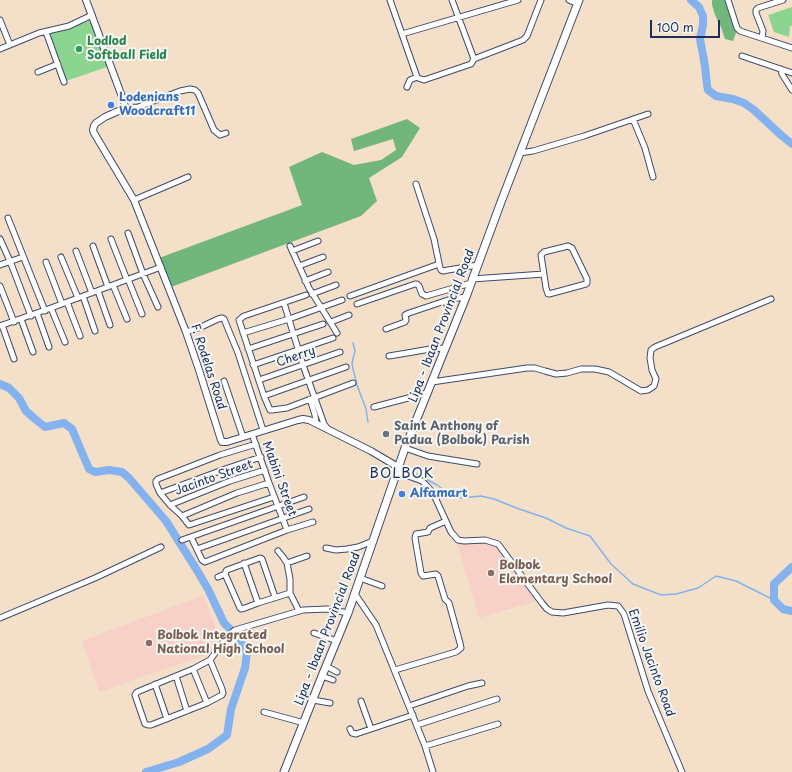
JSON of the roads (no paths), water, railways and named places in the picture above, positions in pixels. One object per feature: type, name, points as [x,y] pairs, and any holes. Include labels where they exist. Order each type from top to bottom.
[{"type":"main road","name":"Lipa - Ibaan Provincial Road","points":[[284,772],[348,613],[405,448],[466,297],[519,153],[579,2]]},
{"type":"street","points":[[86,0],[122,96],[125,108],[138,107],[180,91],[190,89],[198,93],[214,130],[220,135],[226,133]]},
{"type":"street","points":[[390,0],[417,76],[420,79],[426,79],[471,64],[474,59],[519,42],[527,36],[541,0]]},
{"type":"street","points":[[452,0],[474,59]]},
{"type":"street","points":[[402,34],[518,0]]},
{"type":"street","points":[[569,0],[579,2]]},
{"type":"street","points":[[728,0],[739,30],[792,48]]},
{"type":"street","points":[[762,38],[762,31],[756,10],[783,0]]},
{"type":"street","points":[[0,49],[39,33],[69,26],[92,16]]},
{"type":"street","points":[[0,20],[10,45]]},
{"type":"street","points":[[46,32],[64,82]]},
{"type":"street","points":[[742,56],[792,73]]},
{"type":"street","points":[[38,72],[58,64]]},
{"type":"street","points":[[781,69],[782,74],[792,90]]},
{"type":"street","points":[[407,87],[410,80],[417,76]]},
{"type":"street","name":"F. Rodelas Road","points":[[125,108],[96,123],[93,130],[96,139],[134,200],[186,332],[222,442],[227,442],[303,419],[316,423],[371,451],[398,469]]},
{"type":"street","points":[[519,153],[533,151],[584,136],[648,114]]},
{"type":"street","points":[[633,119],[645,148],[654,177]]},
{"type":"street","points":[[134,200],[188,177]]},
{"type":"street","points":[[416,184],[434,239],[440,268],[444,270],[478,265]]},
{"type":"street","points":[[8,218],[45,311]]},
{"type":"street","points":[[128,233],[143,274],[158,307]]},
{"type":"street","points":[[0,239],[31,316]]},
{"type":"street","points":[[112,239],[142,314]]},
{"type":"street","points":[[318,241],[291,249],[309,294],[321,307],[337,333]]},
{"type":"street","points":[[93,246],[127,319]]},
{"type":"street","points":[[568,246],[572,248],[587,279],[587,283],[549,294],[547,292],[544,274],[542,253],[568,246]]},
{"type":"street","points":[[76,251],[92,293]]},
{"type":"street","points":[[0,265],[23,257]]},
{"type":"street","points":[[61,257],[95,331]]},
{"type":"street","points":[[299,266],[323,257]]},
{"type":"street","points":[[46,262],[80,336]]},
{"type":"street","points":[[350,296],[439,264]]},
{"type":"street","points":[[14,359],[1,326],[161,267]]},
{"type":"street","points":[[305,281],[328,272]]},
{"type":"street","points":[[357,304],[415,284],[419,286],[422,294],[426,296],[472,281],[544,274]]},
{"type":"street","points":[[336,285],[252,313],[239,320],[253,365],[270,410],[287,408],[353,383]]},
{"type":"street","points":[[0,286],[14,322]]},
{"type":"street","points":[[98,291],[110,325]]},
{"type":"street","points":[[386,329],[405,322],[406,315],[408,313],[451,299],[466,297]]},
{"type":"street","points":[[432,382],[527,368],[536,368],[556,374],[581,369],[595,369],[609,372],[641,390],[648,390],[654,386],[656,379],[652,370],[650,358],[651,350],[655,347],[771,299]]},
{"type":"street","points":[[243,333],[289,319],[342,300]]},
{"type":"street","points":[[284,303],[308,380],[316,423]]},
{"type":"street","points":[[51,308],[65,342]]},
{"type":"street","points":[[37,313],[49,347]]},
{"type":"street","points":[[331,322],[349,315]]},
{"type":"street","points":[[21,319],[33,352]]},
{"type":"street","points":[[186,332],[218,319],[224,319],[238,353],[263,430]]},
{"type":"street","points":[[248,349],[324,324]]},
{"type":"street","points":[[253,365],[333,338]]},
{"type":"street","points":[[389,356],[433,348],[445,348]]},
{"type":"street","name":"Cherry","points":[[259,380],[340,352]]},
{"type":"street","points":[[264,396],[346,367]]},
{"type":"street","points":[[224,381],[243,437]]},
{"type":"street","points":[[374,407],[427,394]]},
{"type":"street","points":[[312,398],[326,428]]},
{"type":"street","name":"Mabini Street","points":[[252,434],[261,457],[268,483],[287,530]]},
{"type":"street","points":[[256,444],[220,455],[158,479],[156,484],[160,493],[182,516],[189,526],[274,497]]},
{"type":"street","points":[[405,448],[426,456],[477,464]]},
{"type":"street","points":[[160,493],[261,457]]},
{"type":"street","points":[[395,670],[456,652],[460,648],[449,603],[445,599],[437,574],[423,576],[421,573],[415,538],[416,534],[428,532],[430,528],[446,521],[433,494],[427,486],[422,481],[398,469]]},
{"type":"street","name":"Jacinto Street","points":[[170,505],[230,481],[264,470]]},
{"type":"street","points":[[182,516],[237,493],[268,483]]},
{"type":"street","points":[[182,540],[304,497]]},
{"type":"street","points":[[197,549],[309,509]]},
{"type":"street","name":"Emilio Jacinto Road","points":[[446,521],[451,532],[458,540],[485,540],[498,544],[542,603],[552,612],[563,613],[608,605],[618,606],[624,614],[648,691],[682,772]]},
{"type":"street","points":[[191,537],[202,560],[206,562],[287,530],[313,522]]},
{"type":"street","points":[[326,548],[336,550],[347,549],[358,547],[373,541]]},
{"type":"street","points":[[0,618],[95,578],[161,547]]},
{"type":"street","points":[[278,551],[286,563],[290,579],[290,593],[299,611]]},
{"type":"street","points":[[286,563],[307,556]]},
{"type":"street","points":[[218,577],[225,574],[227,570],[258,558],[262,558],[275,597]]},
{"type":"street","points":[[244,563],[258,603]]},
{"type":"street","points":[[225,574],[240,608],[243,609],[290,593]]},
{"type":"street","points":[[360,578],[382,586]]},
{"type":"street","points":[[355,594],[376,624],[417,725],[433,772]]},
{"type":"street","points":[[210,660],[223,693],[222,695],[207,703],[167,719],[151,725],[145,724],[135,695],[137,692],[193,669],[210,660],[227,637],[235,630],[303,610],[327,609],[348,613]]},
{"type":"street","points":[[314,633],[337,641]]},
{"type":"street","points":[[326,666],[337,672]]},
{"type":"street","points":[[193,669],[207,703]]},
{"type":"street","points":[[176,676],[187,711]]},
{"type":"street","points":[[322,676],[333,680]]},
{"type":"street","points":[[409,706],[468,686],[482,683]]},
{"type":"street","points":[[155,684],[167,719]]},
{"type":"street","points":[[417,725],[497,699]]},
{"type":"street","points":[[313,700],[330,703]]},
{"type":"street","points":[[361,701],[371,729]]},
{"type":"street","points":[[264,712],[304,724]]},
{"type":"street","points":[[350,729],[354,734],[413,715]]},
{"type":"street","points":[[425,746],[498,724]]},
{"type":"waterway","points":[[691,0],[699,7],[703,16],[700,39],[708,90],[716,96],[733,99],[744,103],[792,144]]},
{"type":"waterway","points":[[353,343],[355,351],[352,363],[353,369],[366,409],[368,422]]},
{"type":"waterway","points":[[0,384],[9,388],[19,398],[26,411],[45,427],[64,423],[72,429],[89,469],[95,472],[109,470],[122,472],[129,478],[166,521],[208,589],[224,623],[239,638],[247,652],[245,668],[231,709],[227,735],[208,749],[179,762],[146,772]]},
{"type":"waterway","points":[[417,474],[437,485],[452,496],[460,498],[481,496],[494,499],[590,536],[611,564],[633,584],[661,595],[676,594],[698,588],[716,576],[736,581],[774,600]]},
{"type":"waterway","points":[[792,567],[774,584],[774,600],[783,609],[792,611]]},
{"type":"place","name":"Lodlod Softball Field","points":[[79,49]]},
{"type":"place","name":"Lodenians Woodcraft11","points":[[111,105]]},
{"type":"place","name":"Saint Anthony of Padua (Bolbok) Parish","points":[[386,434]]},
{"type":"place","name":"Alfamart","points":[[402,494]]},
{"type":"place","name":"Bolbok Elementary School","points":[[491,573]]},
{"type":"place","name":"Bolbok Integrated National High School","points":[[149,643]]},
{"type":"district","name":"BOLBOK","points":[[402,474]]}]
